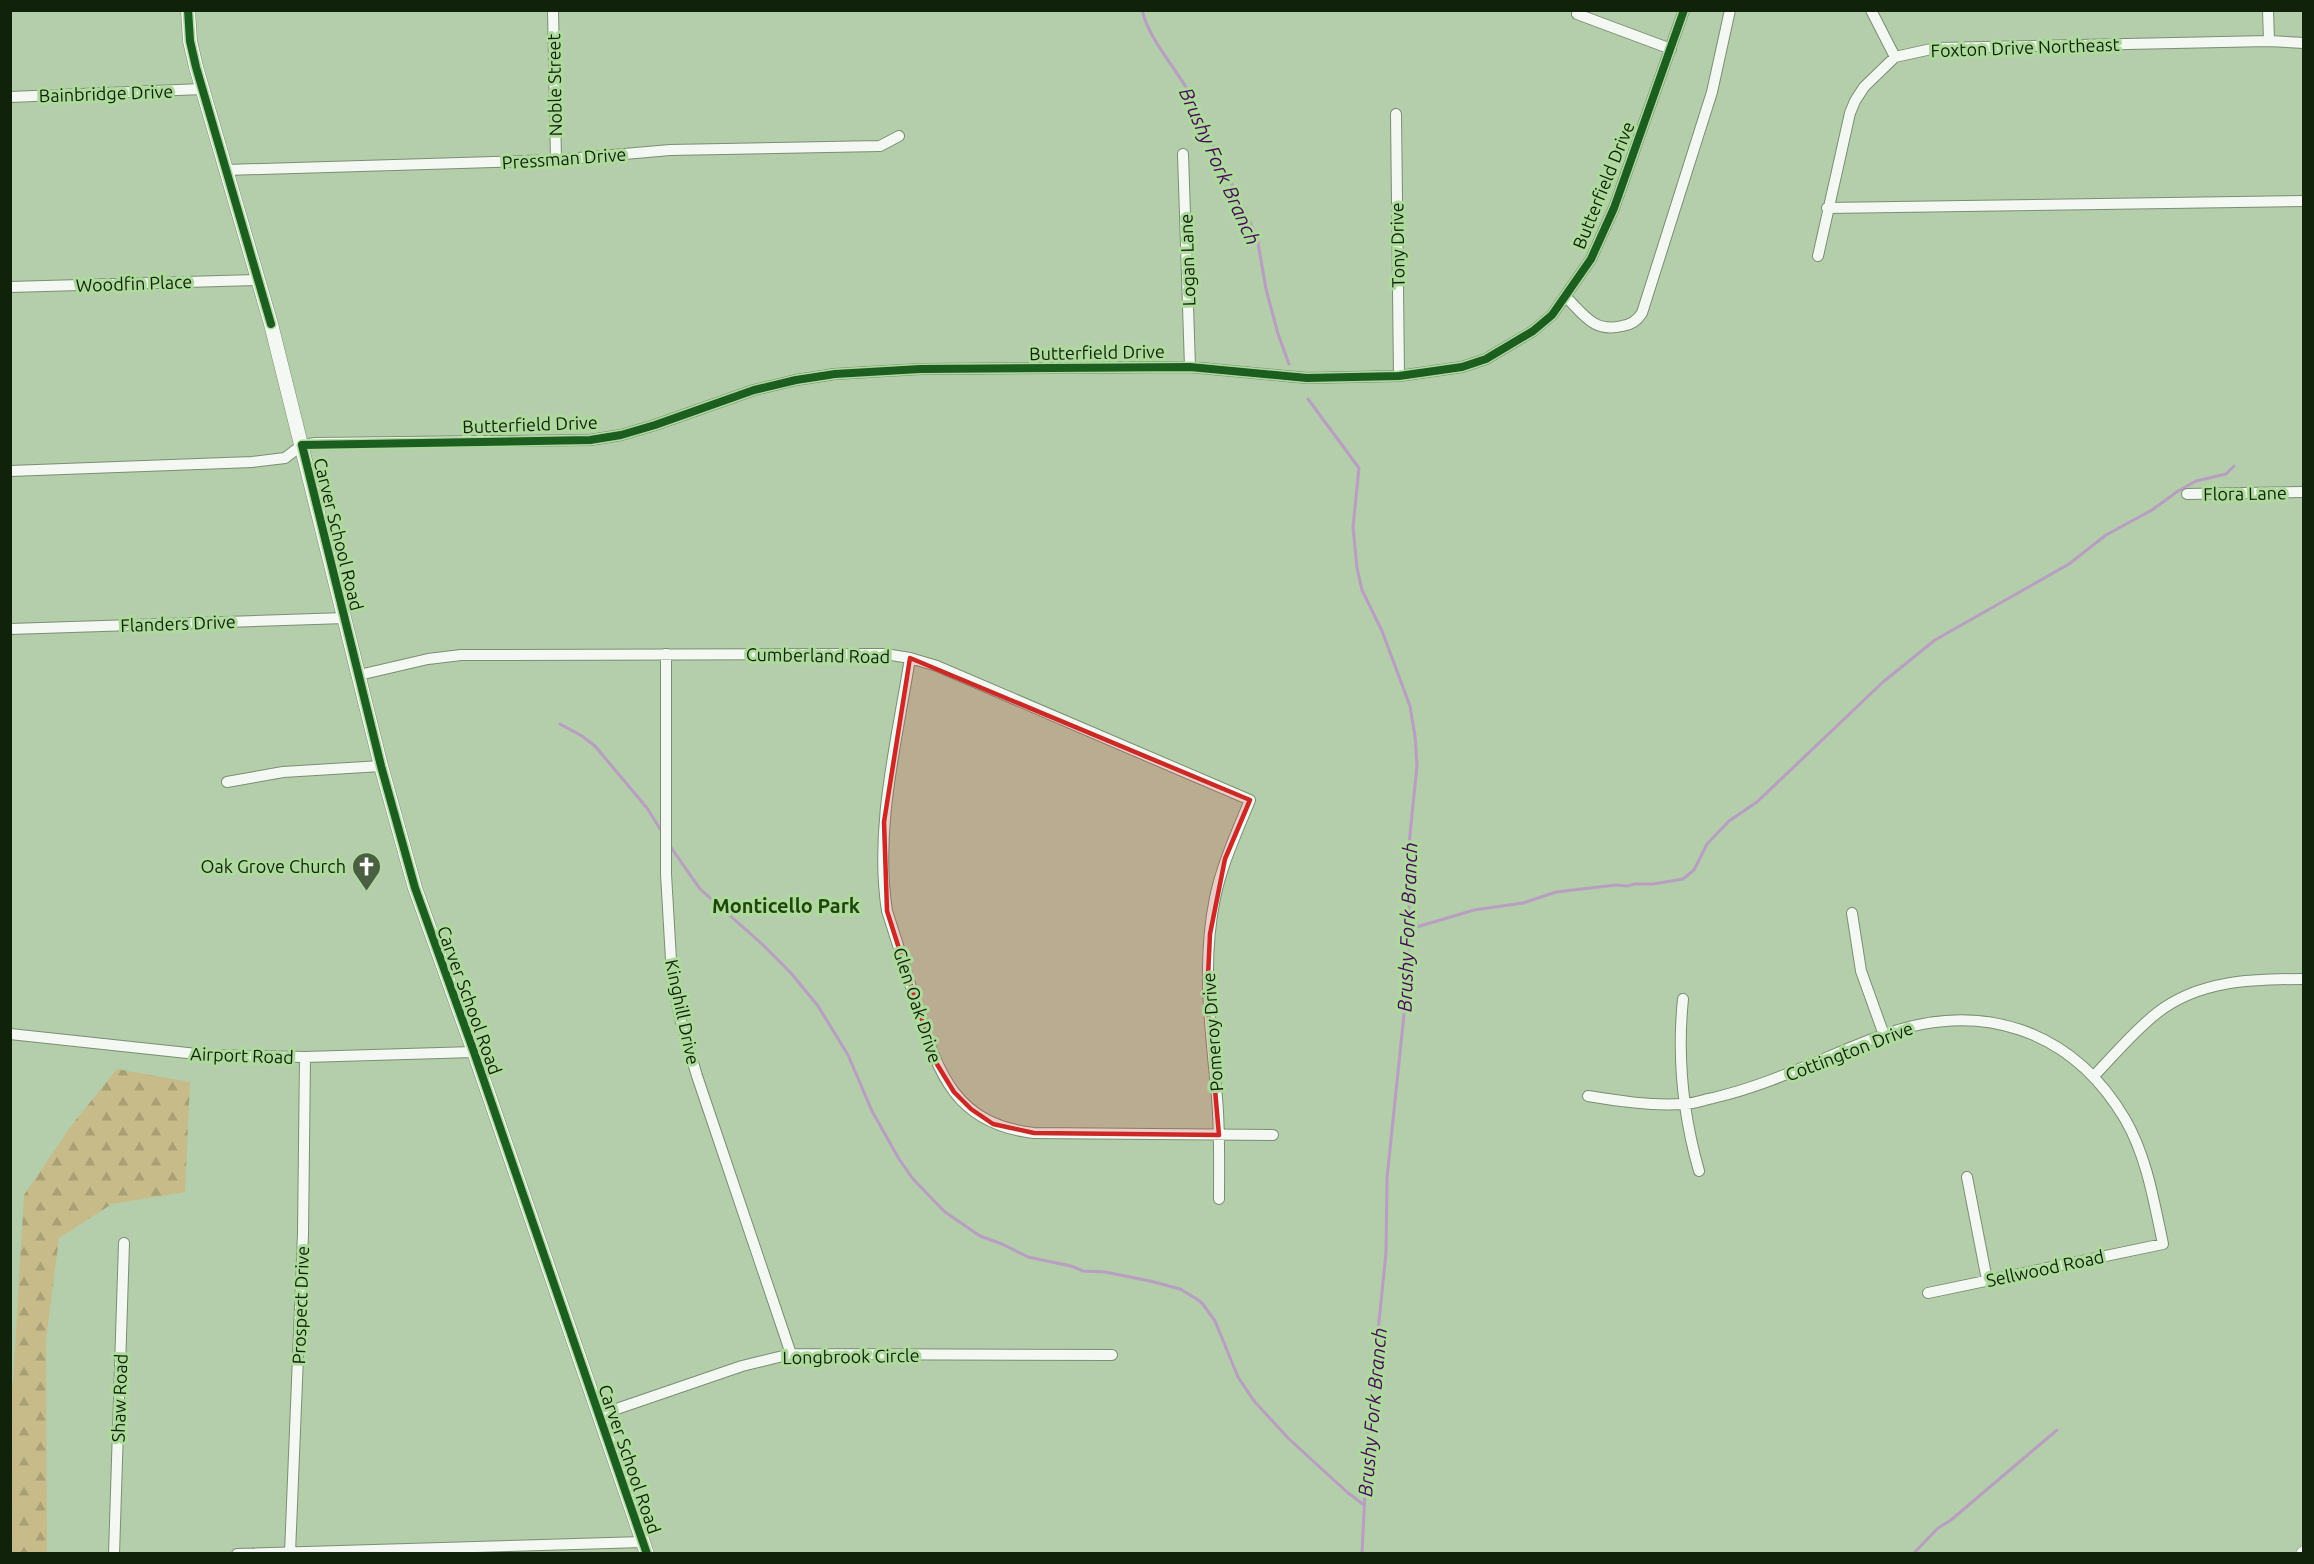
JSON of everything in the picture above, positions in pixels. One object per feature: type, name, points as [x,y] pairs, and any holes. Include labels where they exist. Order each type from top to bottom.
[{"type":"main road","name":"Carver School Road","points":[[188,10],[190,41],[202,89],[258,280],[302,445],[381,766],[415,888],[645,1548]]},
{"type":"street","name":"Noble Street","points":[[553,10],[556,160]]},
{"type":"street","name":"Butterfield Drive","points":[[10,471],[252,462],[285,458],[302,445],[590,440],[632,432],[754,390],[795,380],[835,374],[920,369],[1190,367],[1307,378],[1399,376],[1462,367],[1486,359],[1533,331],[1552,315],[1591,259],[1614,208],[1684,10]]},
{"type":"street","points":[[1566,297],[1588,320],[1599,327],[1627,325],[1642,313],[1712,92],[1730,10]]},
{"type":"street","points":[[1818,256],[1850,113],[1864,87],[1895,57],[1871,10]]},
{"type":"street","points":[[2268,10],[2270,41]]},
{"type":"street","points":[[1577,14],[1671,49]]},
{"type":"street","name":"Foxton Drive Northeast","points":[[1895,57],[1936,48],[2270,41],[2304,43]]},
{"type":"street","name":"Bainbridge Drive","points":[[10,97],[202,89]]},
{"type":"street","name":"Tony Drive","points":[[1396,114],[1399,376]]},
{"type":"street","name":"Pressman Drive","points":[[226,170],[556,160],[670,150],[880,146],[899,136]]},
{"type":"street","name":"Logan Lane","points":[[1183,154],[1190,367]]},
{"type":"street","points":[[1827,208],[2304,201]]},
{"type":"street","name":"Woodfin Place","points":[[10,287],[258,280]]},
{"type":"street","name":"Flora Lane","points":[[2187,494],[2304,492]]},
{"type":"street","name":"Flanders Drive","points":[[10,629],[345,618]]},
{"type":"street","name":"Kinghill Drive","points":[[666,654],[666,874],[672,977],[680,1018],[697,1076],[791,1354]]},
{"type":"street","name":"Cumberland Road","points":[[359,675],[428,659],[461,655],[885,654],[910,658],[948,671],[1250,800]]},
{"type":"street","name":"Glen Oak Drive","points":[[910,658],[884,822],[883,887],[890,921],[935,1061],[954,1092],[971,1109],[993,1124],[1014,1131],[1273,1135]]},
{"type":"street","points":[[227,782],[283,772],[381,766]]},
{"type":"street","name":"Pomeroy Drive","points":[[1219,1199],[1219,1135],[1207,998],[1210,934],[1215,899],[1225,859],[1250,800]]},
{"type":"street","points":[[1852,913],[1861,971],[1884,1035]]},
{"type":"street","points":[[2094,1076],[2139,1029],[2176,1000],[2197,990],[2234,982],[2304,979]]},
{"type":"street","points":[[1683,999],[1680,1058],[1684,1104],[1690,1141],[1699,1172]]},
{"type":"street","name":"Cottington Drive","points":[[1588,1096],[1633,1103],[1684,1104],[1736,1093],[1774,1080],[1884,1035],[1938,1021],[1985,1020],[2025,1031],[2046,1041],[2094,1076],[2125,1119],[2147,1170],[2163,1244]]},
{"type":"street","name":"Airport Road","points":[[10,1034],[206,1055],[305,1057],[474,1052]]},
{"type":"street","name":"Prospect Drive","points":[[290,1553],[303,1233],[305,1057]]},
{"type":"street","points":[[1966,1177],[1987,1280]]},
{"type":"street","name":"Shaw Road","points":[[114,1554],[124,1243]]},
{"type":"street","name":"Sellwood Road","points":[[1928,1293],[2163,1244]]},
{"type":"street","name":"Longbrook Circle","points":[[599,1415],[742,1366],[791,1354],[1112,1354]]},
{"type":"street","points":[[237,1554],[645,1548]]},
{"type":"highlighted area","points":[[910,658],[1250,800],[1225,859],[1210,934],[1207,998],[1219,1135],[1034,1133],[993,1124],[971,1109],[954,1092],[935,1061],[887,911],[884,822]]},
{"type":"green space","points":[[117,1069],[190,1082],[185,1192],[112,1204],[59,1238],[46,1340],[47,1553],[11,1553],[10,1390],[13,1381],[24,1195],[71,1126]]},
{"type":"waterway","name":"Brushy Fork Branch","points":[[1142,10],[1156,42],[1195,102],[1198,113],[1257,237],[1266,289],[1289,364]]},
{"type":"waterway","name":"Brushy Fork Branch","points":[[1308,399],[1359,468],[1353,527],[1357,568],[1362,590],[1382,631],[1410,706],[1417,766],[1409,844],[1409,966],[1387,1178],[1386,1253],[1368,1428],[1362,1554]]},
{"type":"waterway","points":[[1410,929],[1474,910],[1523,903],[1556,892],[1616,885],[1653,884],[1683,879],[1694,870],[1707,844],[1729,821],[1757,802],[1883,682],[1935,640],[2069,564],[2106,535],[2152,510],[2178,491],[2196,481],[2226,474],[2234,466]]},
{"type":"waterway","points":[[560,724],[595,746],[647,808],[662,832]]},
{"type":"waterway","points":[[670,846],[700,889],[762,944],[790,972],[818,1006],[848,1055],[872,1111],[899,1159],[913,1179],[945,1212],[980,1236],[1028,1257],[1071,1266],[1083,1271],[1105,1272],[1150,1281],[1180,1289],[1195,1298],[1202,1303],[1215,1321],[1238,1377],[1254,1401],[1289,1439],[1364,1505]]},
{"type":"waterway","points":[[1913,1554],[1938,1528],[1951,1520],[2057,1430]]},
{"type":"cycle path","points":[[188,10],[190,41],[196,67],[271,324]]},
{"type":"cycle path","points":[[647,1554],[415,888],[381,766],[302,445],[590,440],[621,435],[655,425],[754,390],[835,374],[920,369],[1190,367],[1307,378],[1399,376],[1462,367],[1486,359],[1533,331],[1552,315],[1591,259],[1614,208],[1684,10]]},
{"type":"place","name":"Oak Grove Church","points":[[367,892]]},
{"type":"district","name":"Monticello Park","points":[[786,905]]}]
